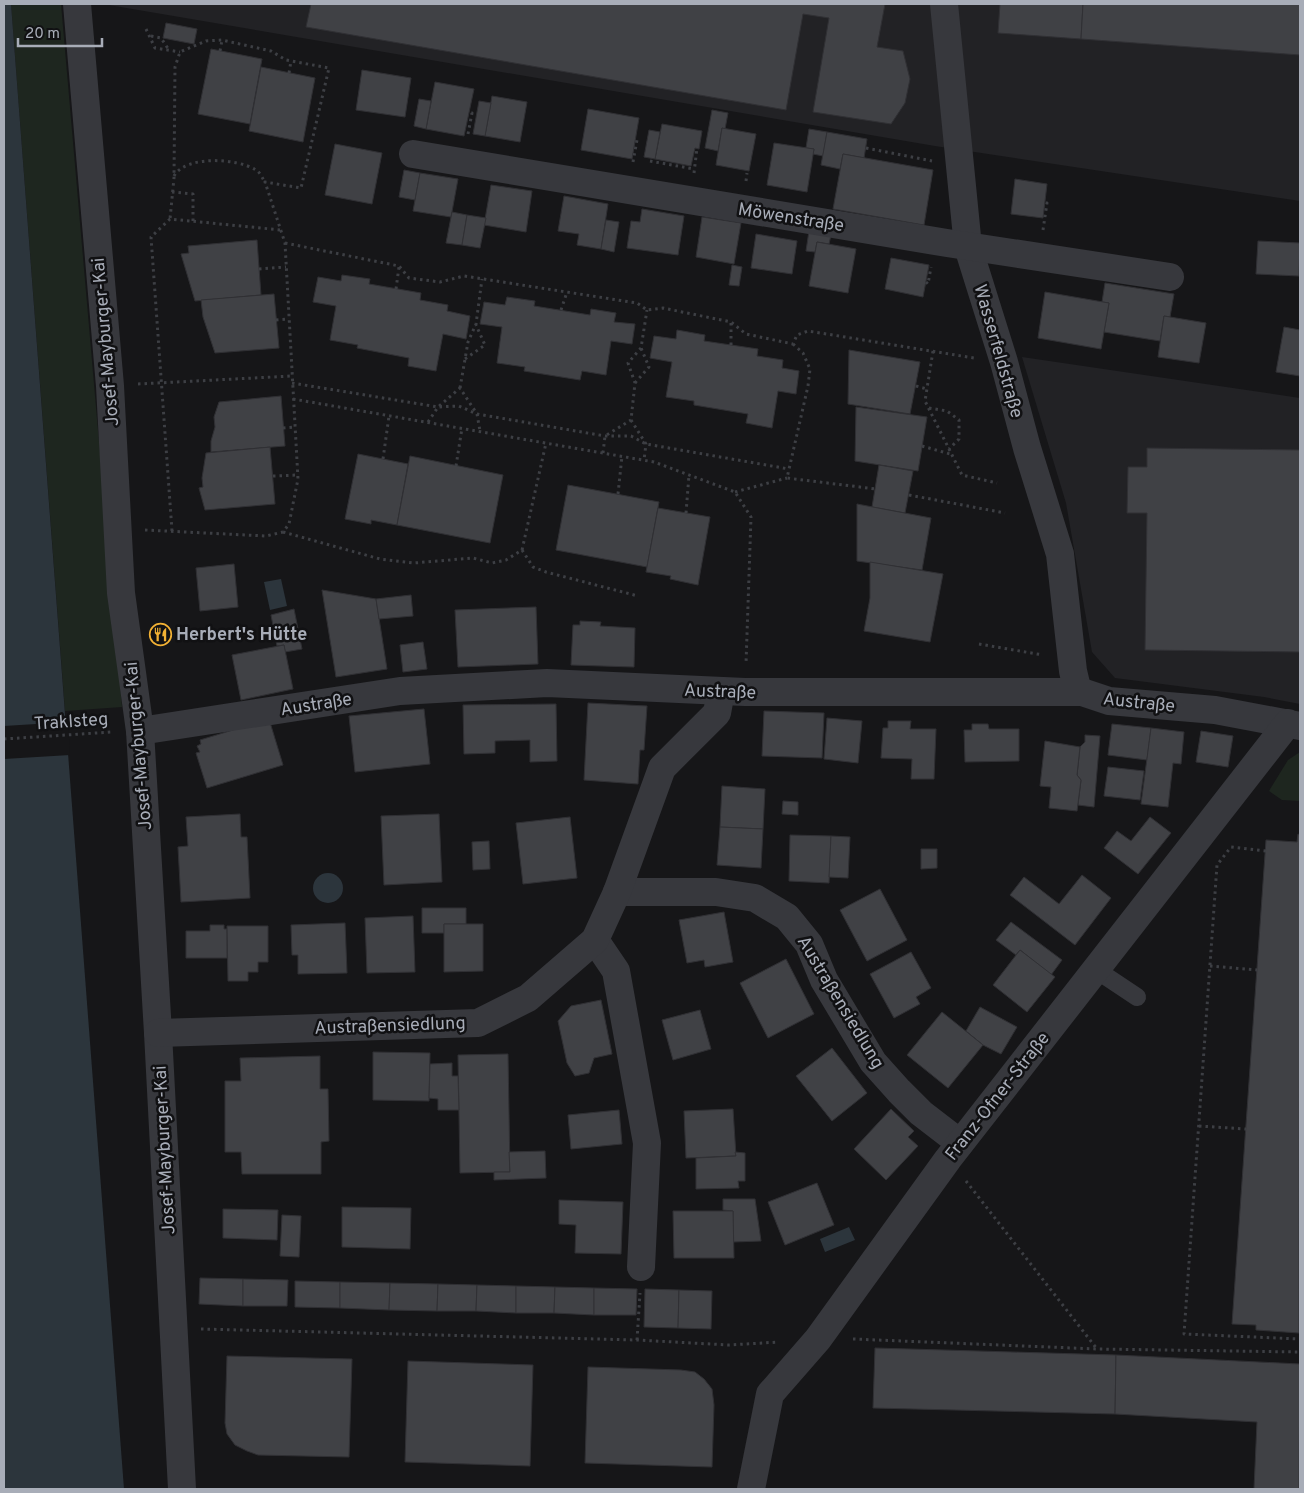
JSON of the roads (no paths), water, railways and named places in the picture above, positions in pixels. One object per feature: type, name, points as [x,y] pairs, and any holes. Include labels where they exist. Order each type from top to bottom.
[{"type":"street","name":"Josef-Mayburger-Kai","points":[[77,4],[110,386],[121,593],[140,731],[182,1489]]},
{"type":"street","name":"Wasserfeldstraße","points":[[944,4],[968,247],[1060,554],[1071,658],[1078,688],[1082,692]]},
{"type":"street","name":"Möwenstraße","points":[[413,154],[968,247],[1170,277]]},
{"type":"street","name":"Austraße","points":[[140,731],[400,691],[547,683],[733,692],[1082,692],[1109,701],[1215,710],[1294,724]]},
{"type":"street","name":"Austraßensiedlung","points":[[158,1033],[478,1022],[528,998],[595,940],[617,892],[662,768],[717,713],[733,692]]},
{"type":"street","name":"Franz-Ofner-Straße","points":[[751,1489],[770,1394],[818,1339],[954,1151],[1095,969],[1294,724]]},
{"type":"street","name":"Austraßensiedlung","points":[[617,892],[716,892],[755,898],[787,917],[809,944],[824,980],[873,1062],[954,1151]]},
{"type":"street","points":[[595,940],[616,971],[646,1143],[642,1267]]},
{"type":"lane","points":[[1095,969],[1137,997]]},
{"type":"place","name":"Herbert's Hütte","points":[[160,634]]}]
